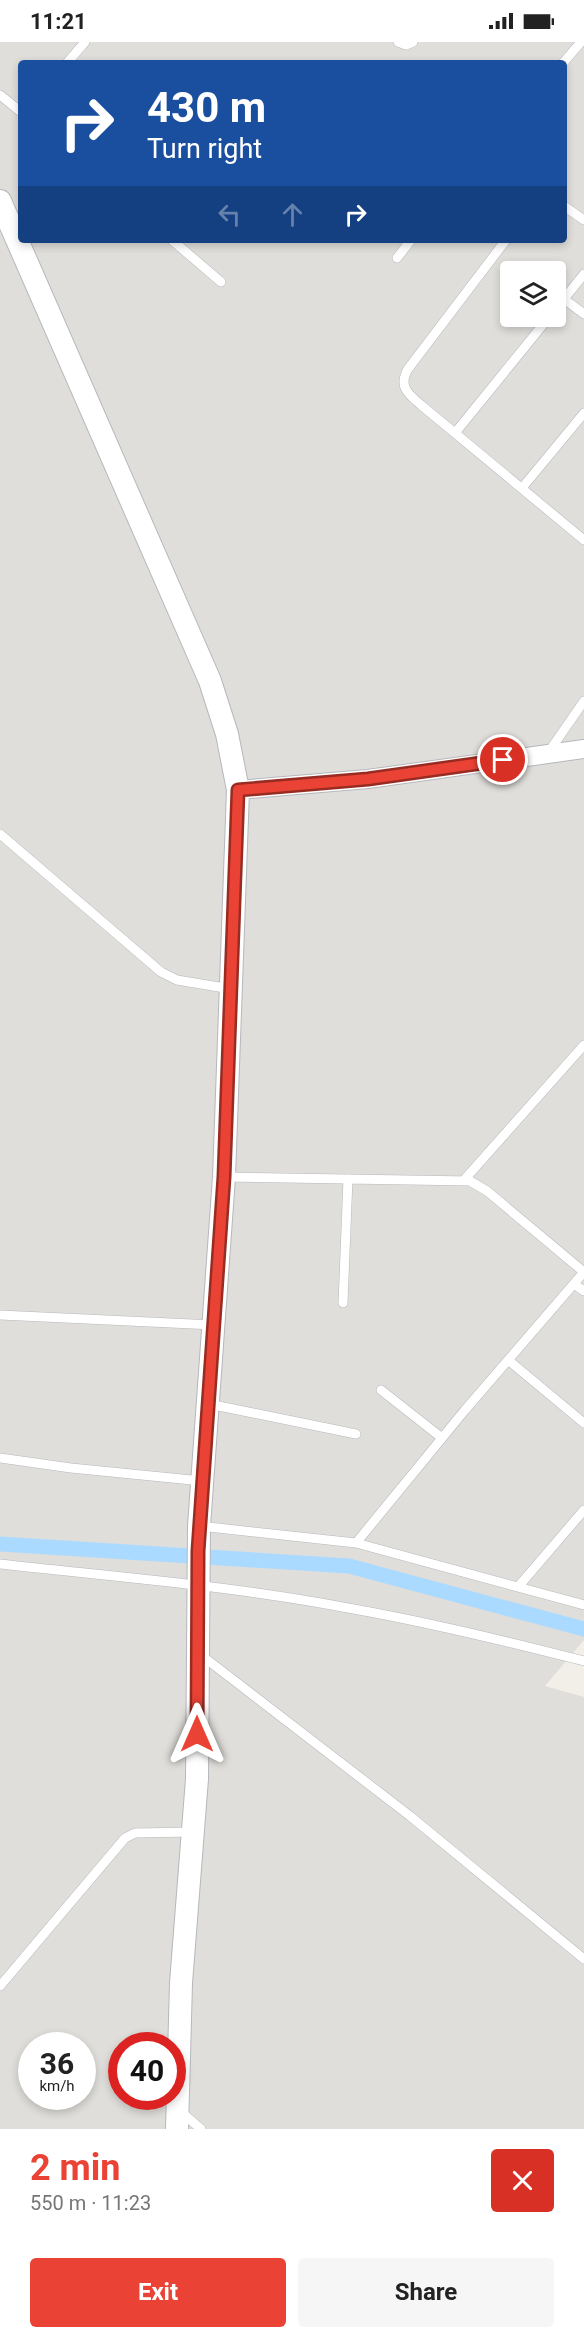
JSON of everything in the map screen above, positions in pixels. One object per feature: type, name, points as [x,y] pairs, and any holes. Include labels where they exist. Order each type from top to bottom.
[{"type":"street","points":[[0,203],[210,681],[228,734],[238,790],[224,1177],[199,1531],[197,1779],[182,1983],[177,2120]]},
{"type":"street","points":[[238,790],[368,779],[584,749]]},
{"type":"lane","points":[[70,60],[85,42]]},
{"type":"lane","points":[[398,42],[406,45],[413,42]]},
{"type":"lane","points":[[566,60],[581,42]]},
{"type":"lane","points":[[0,95],[18,110]]},
{"type":"lane","points":[[567,208],[584,220]]},
{"type":"lane","points":[[176,243],[221,282]]},
{"type":"lane","points":[[397,258],[409,243]]},
{"type":"lane","points":[[504,243],[404,376],[403,382],[407,393],[584,540]]},
{"type":"lane","points":[[566,296],[584,274]]},
{"type":"lane","points":[[566,300],[584,314]]},
{"type":"lane","points":[[455,433],[541,327]]},
{"type":"lane","points":[[522,488],[584,413]]},
{"type":"lane","points":[[548,753],[584,701]]},
{"type":"lane","points":[[0,834],[161,972],[177,980],[231,989]]},
{"type":"lane","points":[[464,1180],[584,1045]]},
{"type":"lane","points":[[224,1177],[464,1180],[475,1183],[487,1191],[584,1272],[356,1543]]},
{"type":"lane","points":[[343,1303],[348,1179]]},
{"type":"lane","points":[[574,1284],[584,1291]]},
{"type":"lane","points":[[0,1315],[214,1325]]},
{"type":"lane","points":[[508,1360],[584,1423]]},
{"type":"lane","points":[[381,1390],[442,1438]]},
{"type":"lane","points":[[208,1404],[356,1434]]},
{"type":"lane","points":[[0,1458],[202,1482]]},
{"type":"lane","points":[[518,1587],[584,1510]]},
{"type":"lane","points":[[199,1531],[356,1543],[584,1605]]},
{"type":"lane","points":[[0,1564],[197,1575],[495,1638],[584,1661]]},
{"type":"lane","points":[[197,1651],[410,1816],[584,1959]]},
{"type":"lane","points":[[0,1986],[125,1838],[135,1833],[193,1832]]},
{"type":"lane","points":[[177,2120],[201,2129]]},
{"type":"shaded area","points":[[0,42],[584,42],[584,1640],[545,1686],[584,1697],[584,2129],[0,2129]]},
{"type":"waterway","points":[[0,1544],[349,1566],[584,1629]]},
{"type":"route","points":[[197,1734],[199,1526],[224,1177],[238,790],[368,779],[503,760]]}]
